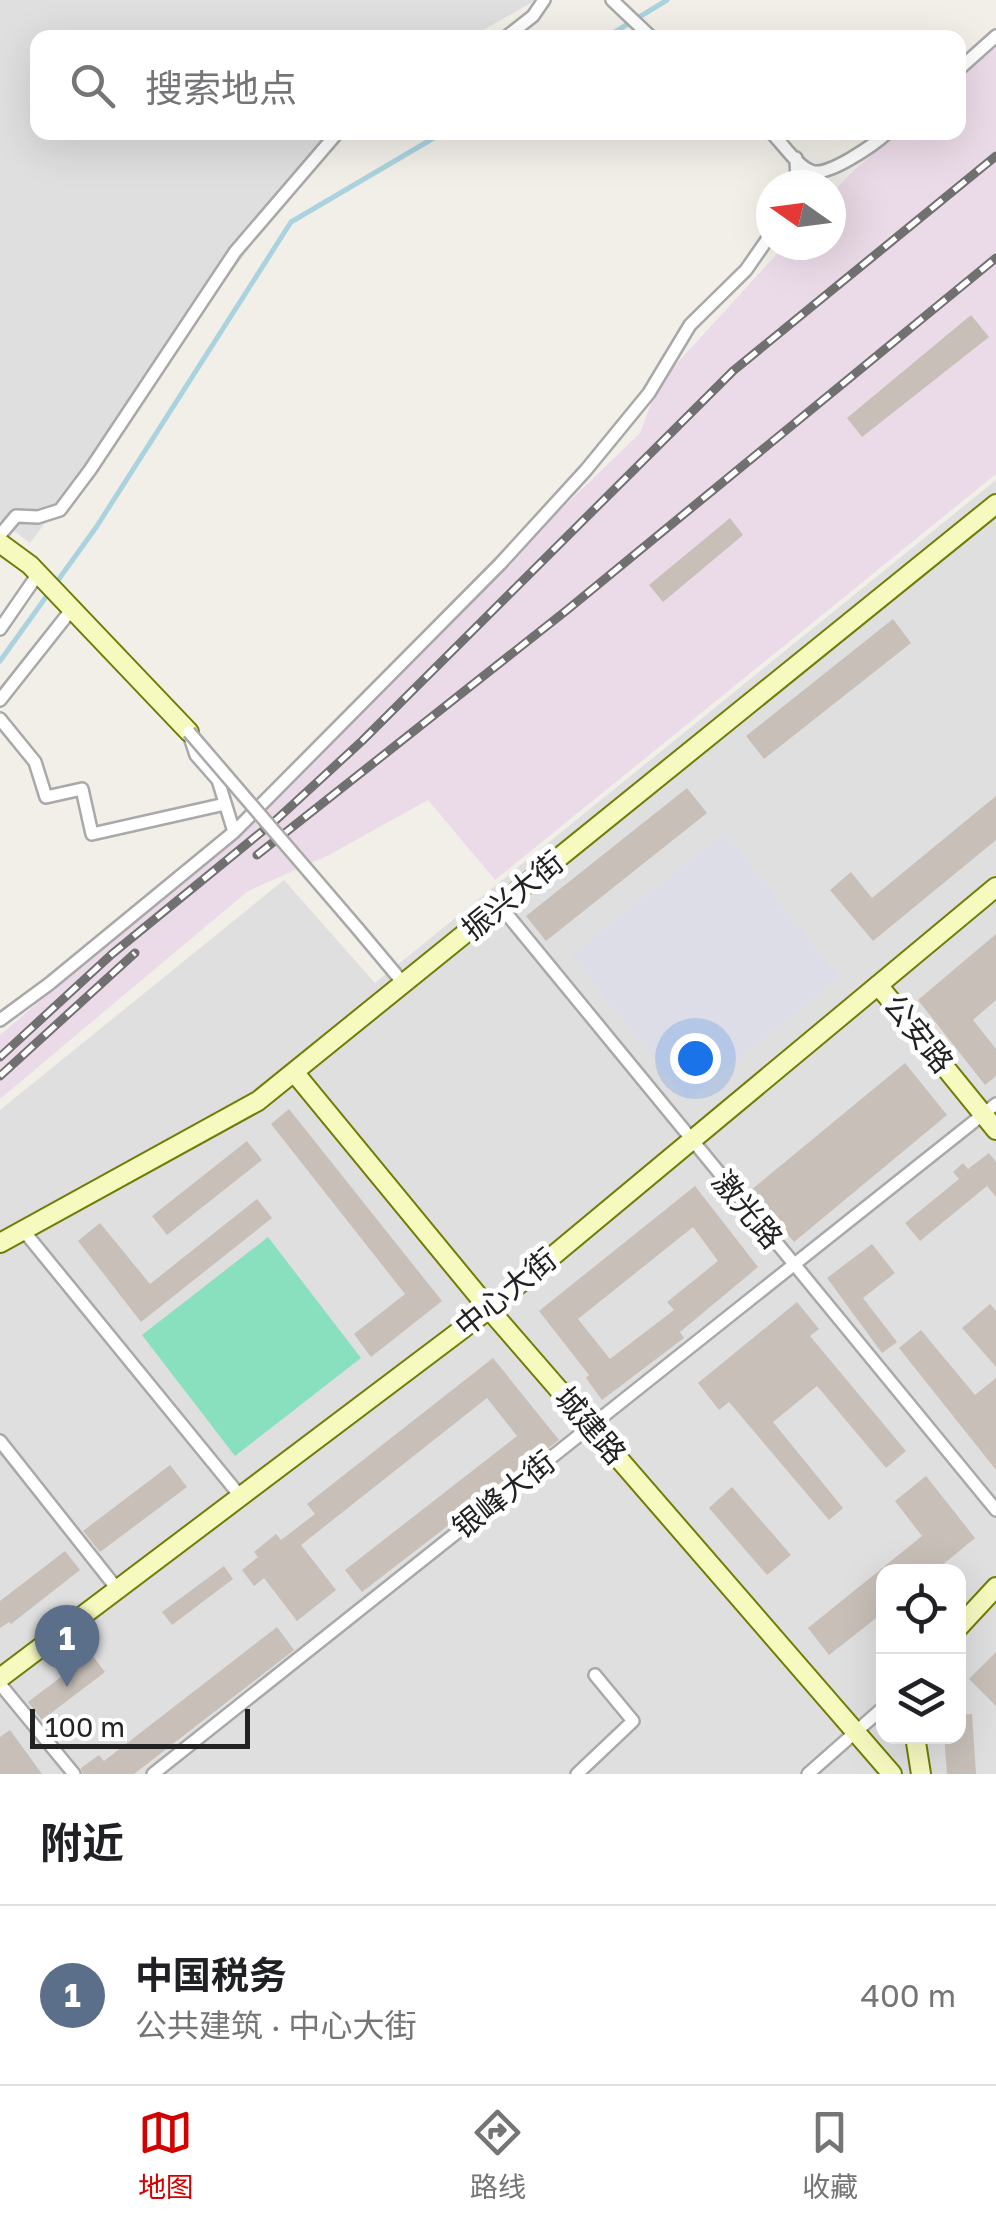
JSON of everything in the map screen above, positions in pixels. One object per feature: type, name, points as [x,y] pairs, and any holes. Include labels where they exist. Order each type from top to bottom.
[{"type":"street","points":[[516,30],[534,16],[544,0]]},
{"type":"street","points":[[616,4],[644,30]]},
{"type":"street","points":[[966,63],[996,36]]},
{"type":"street","points":[[331,140],[235,252],[60,510],[38,517],[16,516],[0,539],[189,732],[404,984]]},
{"type":"street","points":[[779,140],[810,171],[822,172],[879,140]]},
{"type":"street","points":[[796,158],[797,170]]},
{"type":"street","points":[[2,1012],[49,984],[234,832],[500,564],[586,470],[649,393],[690,325],[756,256]]},
{"type":"street","name":"振兴大街","points":[[0,1242],[258,1101],[996,504]]},
{"type":"street","points":[[0,630],[47,584]]},
{"type":"street","points":[[0,700],[72,609]]},
{"type":"street","points":[[0,719],[35,762],[46,797],[82,789],[92,834],[226,804]]},
{"type":"street","points":[[189,732],[196,755],[218,780],[234,832]]},
{"type":"street","name":"中心大街","points":[[0,1681],[488,1309],[996,887]]},
{"type":"street","name":"激光路","points":[[501,907],[690,1142],[996,1510]]},
{"type":"street","name":"公安路","points":[[878,985],[992,1116]]},
{"type":"street","name":"城建路","points":[[294,1072],[488,1309],[892,1774]]},
{"type":"street","name":"银峰大街","points":[[153,1774],[793,1266],[992,1116]]},
{"type":"street","points":[[22,1230],[241,1496]]},
{"type":"street","points":[[0,1442],[118,1590]]},
{"type":"street","points":[[966,1619],[996,1587]]},
{"type":"street","points":[[577,1774],[634,1721],[595,1675]]},
{"type":"street","points":[[0,1681],[74,1774]]},
{"type":"street","points":[[808,1774],[876,1714]]},
{"type":"street","points":[[917,1744],[922,1774]]},
{"type":"street","points":[[590,1762],[600,1774]]},
{"type":"shaded area","points":[[0,0],[536,0],[483,30],[30,30],[30,140],[330,140],[30,543],[0,520]]},
{"type":"shaded area","points":[[996,47],[996,474],[495,880],[428,800],[329,855],[248,891],[0,1099],[0,1035],[274,801],[268,792],[640,433],[659,383],[771,260],[846,260],[846,178],[852,172],[889,140],[966,140],[966,73]]},
{"type":"shaded area","points":[[996,480],[996,1774],[0,1774],[0,1110],[284,880],[375,983]]},
{"type":"shaded area","points":[[725,832],[840,978],[687,1100],[571,955]]},
{"type":"green space","points":[[268,1237],[361,1358],[235,1456],[142,1335]]},
{"type":"building","points":[[971,315],[989,337],[862,437],[847,418]]},
{"type":"building","points":[[730,518],[743,535],[663,602],[649,585]]},
{"type":"building","points":[[893,619],[911,643],[764,759],[746,736]]},
{"type":"building","points":[[687,788],[707,813],[546,941],[526,916]]},
{"type":"building","points":[[996,796],[996,840],[873,941],[830,890],[851,872],[872,898]]},
{"type":"building","points":[[996,934],[996,1000],[973,1020],[996,1049],[996,1076],[985,1085],[918,1000]]},
{"type":"building","points":[[905,1063],[947,1115],[794,1242],[751,1190]]},
{"type":"building","points":[[289,1109],[442,1301],[371,1357],[354,1334],[405,1294],[271,1124]]},
{"type":"building","points":[[247,1141],[262,1160],[167,1235],[152,1216]]},
{"type":"building","points":[[989,1153],[996,1162],[996,1197],[987,1186],[920,1241],[905,1223],[959,1179],[953,1172],[963,1163],[968,1169]]},
{"type":"building","points":[[695,1186],[758,1267],[680,1332],[684,1338],[602,1400],[586,1378],[589,1375],[539,1311]],"holes":[[[693,1227],[718,1261],[667,1302],[674,1310],[610,1359],[578,1319]]]},
{"type":"building","points":[[257,1199],[272,1218],[141,1322],[78,1241],[100,1223],[150,1284]]},
{"type":"building","points":[[872,1244],[895,1273],[863,1298],[897,1342],[882,1353],[827,1278]]},
{"type":"building","points":[[797,1302],[819,1329],[810,1336],[906,1451],[886,1468],[817,1386],[773,1422],[843,1508],[829,1520],[729,1402],[719,1410],[698,1383]]},
{"type":"building","points":[[990,1304],[996,1311],[996,1367],[962,1328]]},
{"type":"building","points":[[921,1330],[975,1395],[996,1378],[996,1470],[899,1348]]},
{"type":"building","points":[[493,1358],[559,1440],[362,1592],[345,1570],[517,1436],[487,1398],[301,1545],[336,1590],[297,1621],[264,1578],[254,1586],[242,1570],[258,1557],[254,1552],[276,1534],[281,1540],[315,1514],[307,1504]]},
{"type":"building","points":[[170,1465],[187,1487],[100,1552],[83,1531]]},
{"type":"building","points":[[926,1476],[975,1538],[944,1564],[887,1564],[922,1536],[895,1501]]},
{"type":"building","points":[[732,1487],[791,1555],[767,1575],[709,1508]]},
{"type":"building","points":[[65,1551],[80,1570],[11,1624],[0,1628],[0,1601]]},
{"type":"building","points":[[224,1566],[233,1579],[172,1625],[162,1612]]},
{"type":"building","points":[[876,1573],[876,1618],[829,1655],[808,1628]]},
{"type":"building","points":[[277,1627],[294,1650],[134,1774],[83,1774],[81,1768],[99,1755],[104,1761]]},
{"type":"building","points":[[996,1652],[996,1706],[969,1679]]},
{"type":"building","points":[[91,1654],[105,1672],[42,1720],[28,1702]]},
{"type":"building","points":[[966,1714],[972,1714],[976,1774],[947,1774],[945,1744],[966,1744]]},
{"type":"building","points":[[10,1730],[42,1774],[0,1774],[0,1737]]},
{"type":"waterway","points":[[618,30],[667,0]]},
{"type":"waterway","points":[[0,661],[97,526],[291,222],[430,140]]},
{"type":"railway","points":[[0,1057],[112,954],[276,820],[362,741],[733,371],[996,156]]},
{"type":"railway","points":[[257,855],[567,610],[996,258]]},
{"type":"railway","points":[[0,1076],[135,953]]},
{"type":"place","name":"中国税务","points":[[67,1687]]}]
